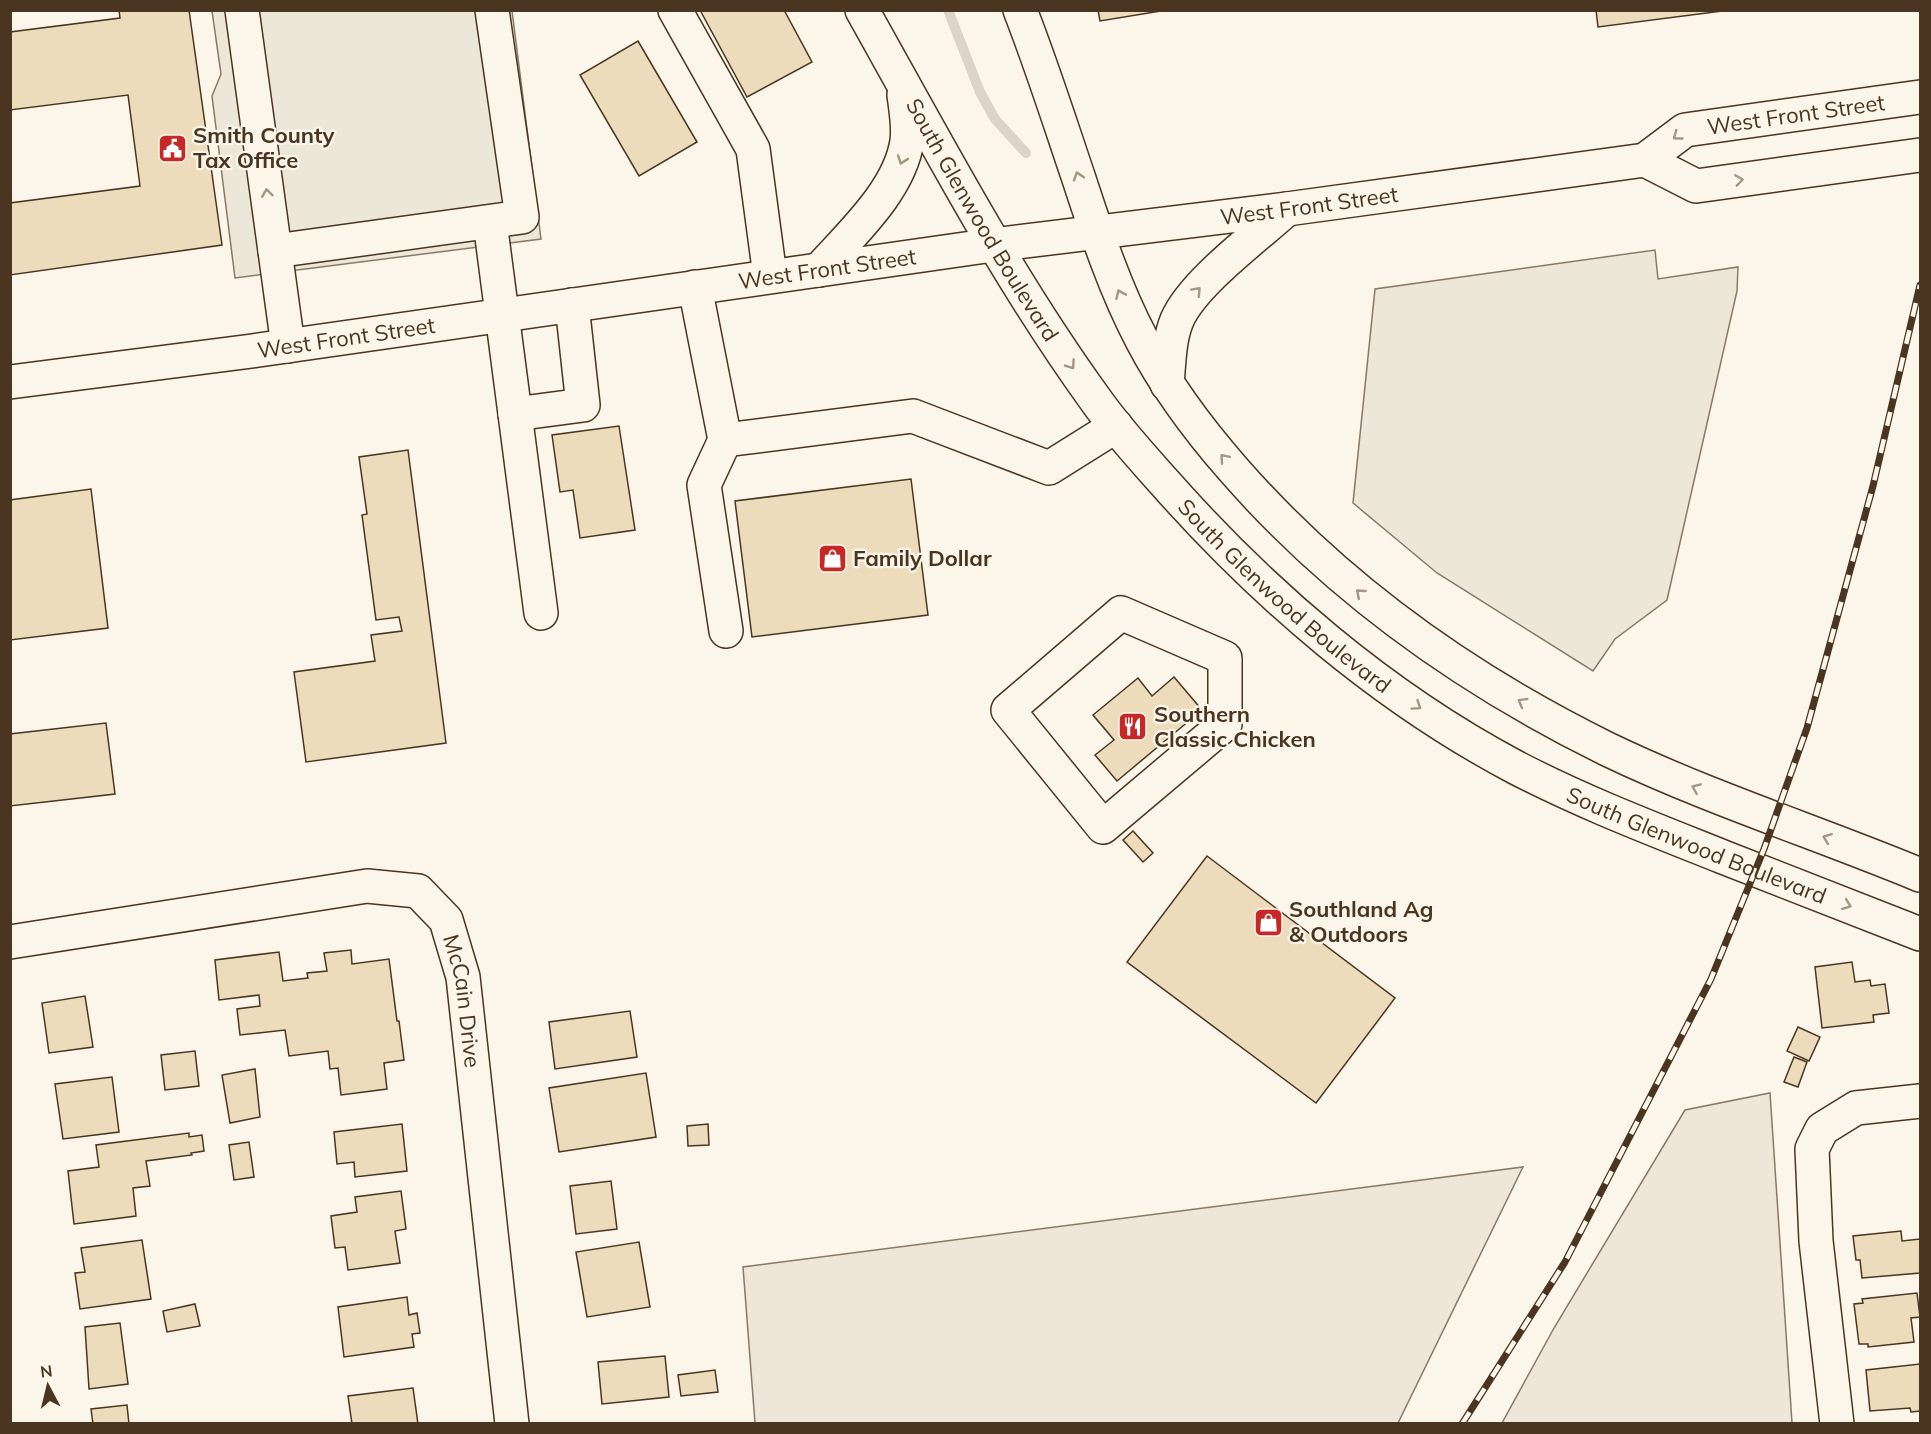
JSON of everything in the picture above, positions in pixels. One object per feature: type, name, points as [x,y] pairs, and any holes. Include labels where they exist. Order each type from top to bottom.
[{"type":"main road","points":[[242,10],[288,346]]},
{"type":"main road","points":[[275,251],[522,217],[492,10]]},
{"type":"main road","points":[[675,10],[753,148],[770,276]]},
{"type":"main road","name":"South Glenwood Boulevard","points":[[862,10],[993,245],[1055,342],[1097,402],[1197,519],[1254,575],[1330,642],[1450,729],[1514,766],[1643,826],[1920,934]]},
{"type":"main road","points":[[1020,10],[1041,64],[1096,231],[1123,300],[1142,340],[1167,384],[1210,443],[1262,502],[1311,550],[1370,601],[1491,685],[1598,743],[1719,798],[1920,875]]},
{"type":"main road","points":[[819,270],[881,200],[894,180],[907,141],[907,117],[902,81]]},
{"type":"main road","name":"West Front Street","points":[[10,382],[288,346],[1096,231],[1287,209],[1645,160],[1685,130],[1920,97]]},
{"type":"main road","points":[[1645,160],[1696,186],[1920,155]]},
{"type":"main road","points":[[1167,384],[1172,341],[1177,321],[1189,299],[1208,279],[1287,209]]},
{"type":"main road","points":[[490,222],[541,612]]},
{"type":"main road","points":[[694,287],[725,440],[704,485],[726,631]]},
{"type":"main road","points":[[515,414],[583,405],[572,305]]},
{"type":"main road","points":[[725,440],[913,416],[1049,468],[1116,426]]},
{"type":"main road","points":[[1121,613],[1225,658],[1225,724],[1103,827],[1008,710],[1121,613]]},
{"type":"main road","name":"McCain Drive","points":[[10,942],[367,886],[418,891],[446,920],[463,977],[512,1424]]},
{"type":"main road","points":[[1837,1424],[1816,1241],[1812,1149],[1822,1129],[1856,1108],[1920,1101]]},
{"type":"shaded area","points":[[212,11],[512,11],[541,239],[235,278],[212,96],[221,74]]},
{"type":"shaded area","points":[[1655,250],[1658,279],[1738,267],[1737,291],[1667,600],[1615,639],[1593,671],[1437,573],[1353,503],[1375,289]]},
{"type":"shaded area","points":[[1770,1093],[1792,1423],[1502,1423],[1554,1328],[1685,1110]]},
{"type":"shaded area","points":[[1523,1167],[1398,1423],[755,1423],[743,1267]]},
{"type":"building","name":"Smith County Tax Office","points":[[119,10],[189,10],[222,245],[10,275],[10,203],[140,186],[128,95],[10,110],[10,32],[120,18]]},
{"type":"building","points":[[700,10],[784,10],[812,62],[747,97]]},
{"type":"building","points":[[1098,10],[1167,10],[1100,21]]},
{"type":"building","points":[[1596,10],[1730,10],[1598,27]]},
{"type":"building","points":[[638,41],[697,142],[639,176],[580,75]]},
{"type":"building","points":[[619,426],[635,530],[580,538],[573,490],[560,492],[552,435]]},
{"type":"building","points":[[408,450],[446,743],[306,762],[294,672],[375,661],[371,635],[402,631],[399,617],[376,620],[362,515],[367,514],[359,457]]},
{"type":"building","name":"Family Dollar","points":[[911,479],[928,615],[752,637],[735,501]]},
{"type":"building","points":[[91,489],[108,628],[10,640],[10,500]]},
{"type":"building","points":[[1174,677],[1202,710],[1117,781],[1095,755],[1114,740],[1093,715],[1138,678],[1152,696]]},
{"type":"building","points":[[106,723],[115,794],[10,806],[10,734]]},
{"type":"building","points":[[1133,831],[1153,853],[1143,862],[1123,840]]},
{"type":"building","points":[[1207,856],[1395,998],[1316,1103],[1127,962]]},
{"type":"building","points":[[351,950],[352,964],[389,959],[404,1060],[384,1063],[387,1089],[341,1095],[338,1068],[330,1069],[328,1051],[289,1056],[285,1030],[240,1035],[237,1009],[260,1006],[259,995],[219,1000],[215,960],[279,952],[283,981],[308,978],[307,973],[327,971],[324,953]]},
{"type":"building","points":[[1852,962],[1855,982],[1870,980],[1871,986],[1885,984],[1889,1013],[1873,1015],[1874,1022],[1822,1028],[1815,967]]},
{"type":"building","points":[[85,996],[93,1047],[49,1053],[42,1003]]},
{"type":"building","points":[[630,1011],[637,1057],[555,1069],[549,1022]]},
{"type":"building","points":[[1798,1027],[1820,1037],[1809,1061],[1787,1051]]},
{"type":"building","points":[[195,1051],[199,1086],[165,1090],[161,1055]]},
{"type":"building","points":[[1794,1057],[1807,1062],[1798,1087],[1784,1082]]},
{"type":"building","points":[[255,1069],[260,1117],[230,1123],[222,1075]]},
{"type":"building","points":[[646,1073],[656,1137],[559,1152],[549,1088]]},
{"type":"building","points":[[112,1077],[119,1132],[63,1139],[55,1084]]},
{"type":"building","points":[[402,1124],[407,1171],[355,1177],[354,1162],[337,1164],[334,1132]]},
{"type":"building","points":[[708,1124],[709,1145],[688,1146],[687,1126]]},
{"type":"building","points":[[189,1133],[189,1137],[202,1135],[204,1151],[191,1153],[192,1155],[146,1161],[150,1186],[133,1188],[136,1216],[74,1224],[68,1171],[99,1167],[96,1145]]},
{"type":"building","points":[[249,1142],[254,1177],[234,1180],[229,1145]]},
{"type":"building","points":[[611,1181],[617,1229],[576,1234],[570,1186]]},
{"type":"building","points":[[401,1191],[406,1229],[395,1231],[400,1263],[348,1270],[345,1247],[335,1248],[331,1216],[357,1212],[355,1197]]},
{"type":"building","points":[[1901,1231],[1902,1241],[1920,1239],[1920,1273],[1862,1278],[1860,1260],[1856,1260],[1853,1236]]},
{"type":"building","points":[[142,1240],[151,1299],[80,1309],[75,1273],[85,1272],[81,1248]]},
{"type":"building","points":[[639,1242],[650,1307],[587,1317],[576,1252]]},
{"type":"building","points":[[1917,1293],[1920,1317],[1911,1318],[1914,1342],[1868,1347],[1868,1344],[1859,1344],[1854,1304],[1863,1303],[1862,1299]]},
{"type":"building","points":[[407,1297],[409,1315],[417,1313],[420,1333],[412,1334],[414,1347],[344,1357],[338,1307]]},
{"type":"building","points":[[195,1304],[200,1326],[167,1332],[163,1311]]},
{"type":"building","points":[[120,1323],[128,1384],[89,1389],[85,1327]]},
{"type":"building","points":[[665,1356],[669,1397],[602,1404],[598,1362]]},
{"type":"building","points":[[1920,1364],[1920,1411],[1911,1412],[1910,1408],[1870,1411],[1866,1370]]},
{"type":"building","points":[[715,1370],[718,1392],[681,1396],[678,1375]]},
{"type":"building","points":[[413,1388],[418,1424],[352,1424],[348,1396]]},
{"type":"building","points":[[127,1405],[129,1424],[93,1424],[91,1409]]},
{"type":"waterway","points":[[948,10],[980,92],[995,119],[1026,153]]},
{"type":"railway","points":[[1462,1424],[1565,1262],[1711,979],[1764,849],[1807,728],[1873,486],[1920,285]]},
{"type":"place","name":"Smith County Tax Office","points":[[172,148]]},
{"type":"place","name":"Family Dollar","points":[[832,558]]},
{"type":"place","name":"Southern Classic Chicken","points":[[1133,727]]},
{"type":"place","name":"Southland Ag & Outdoors","points":[[1268,922]]}]
